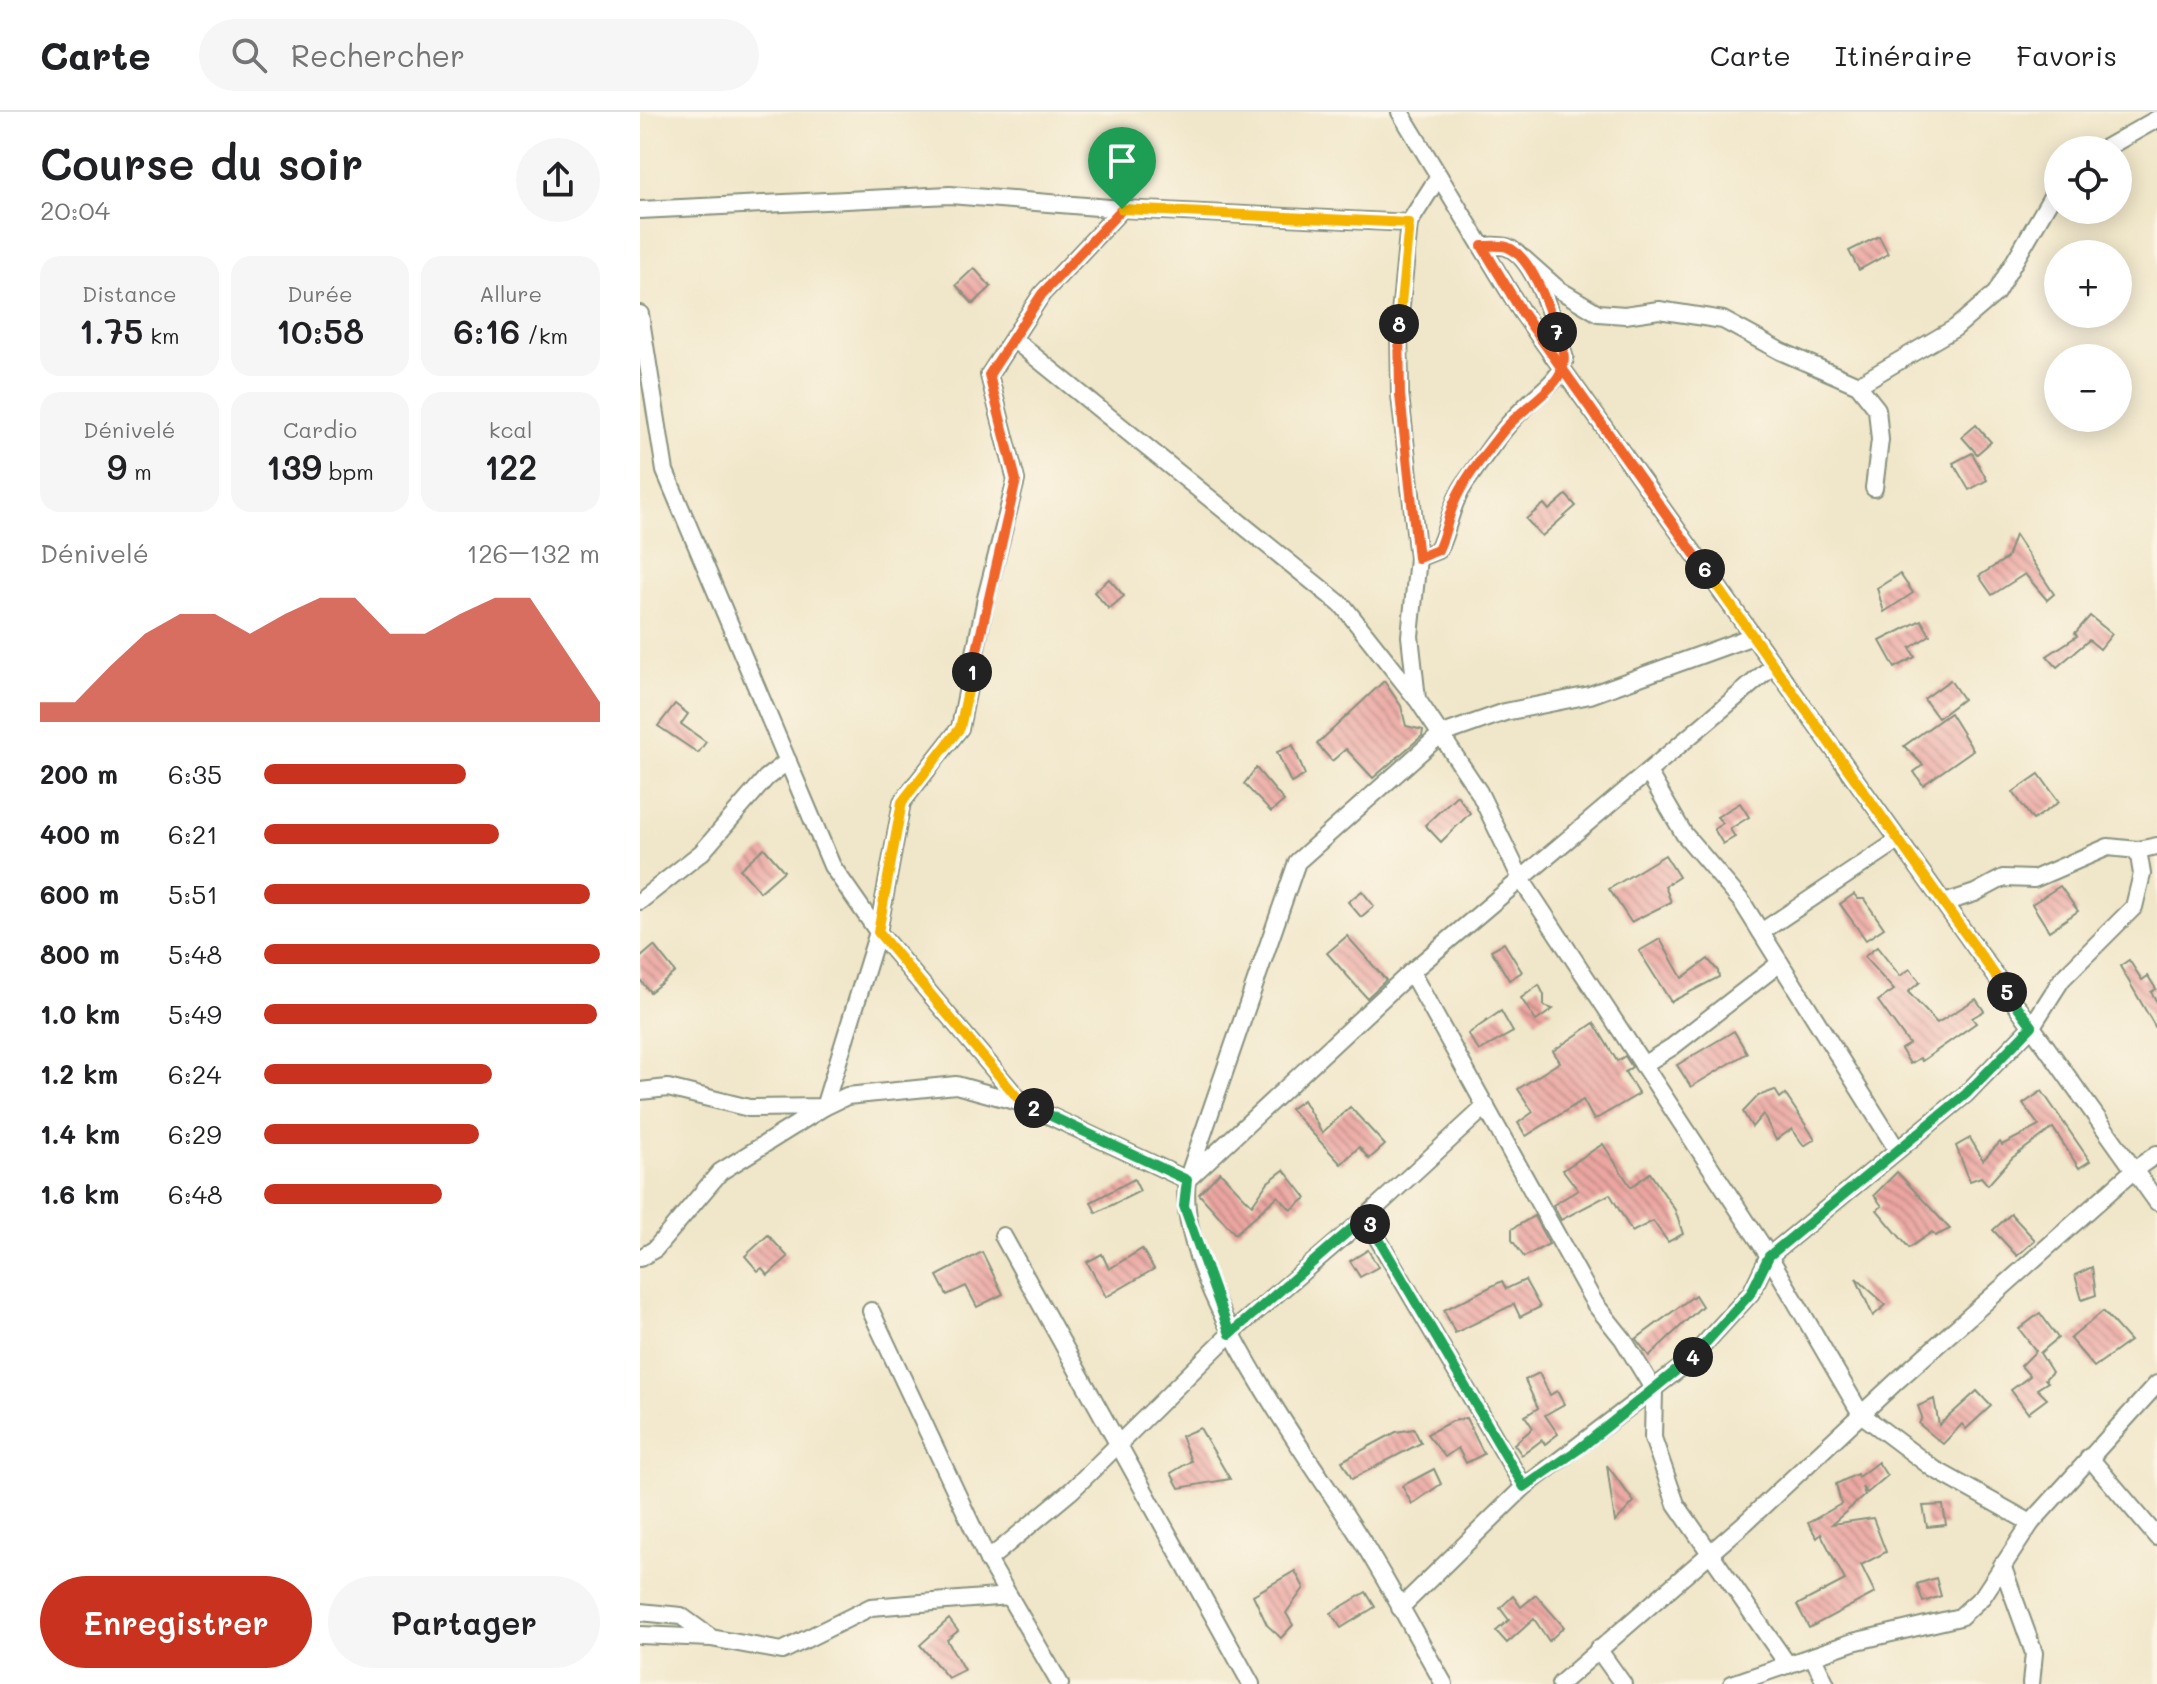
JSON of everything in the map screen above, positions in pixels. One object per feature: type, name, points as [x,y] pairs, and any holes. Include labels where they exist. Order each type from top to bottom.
[{"type":"street","points":[[1400,112],[1521,311],[2157,1202]]},
{"type":"street","points":[[2127,136],[2157,119]]},
{"type":"street","points":[[1417,699],[1410,636],[1418,558],[1400,395],[1399,325],[1409,223],[1439,176]]},
{"type":"street","points":[[640,210],[950,195],[1122,209],[1409,223]]},
{"type":"street","points":[[824,1107],[878,932],[902,802],[960,728],[986,598],[1016,480],[989,375],[1042,294],[1122,209]]},
{"type":"street","points":[[1858,385],[1955,328],[1996,293],[2044,210]]},
{"type":"street","points":[[1482,246],[1506,247],[1558,289],[1598,313],[1625,315],[1659,310],[1723,320],[1780,351],[1858,385],[1877,409],[1880,440],[1874,488]]},
{"type":"street","points":[[1418,558],[1438,550],[1448,530],[1453,504],[1465,484],[1510,423],[1525,406],[1550,389],[1562,369],[1565,359],[1551,316],[1523,258]]},
{"type":"street","points":[[640,314],[665,471],[832,866],[878,932],[1022,1103]]},
{"type":"street","points":[[1013,339],[1344,607],[1417,699],[1479,792],[1521,879],[1769,1256],[1861,1414],[1934,1469],[2031,1523]]},
{"type":"street","points":[[1444,1684],[1230,1334],[1184,1206],[1187,1180],[1297,862],[1440,735],[1505,712],[1590,695],[1753,636]]},
{"type":"street","points":[[1187,1180],[1411,972],[1774,665]]},
{"type":"street","points":[[640,901],[702,852],[766,778],[788,761]]},
{"type":"street","points":[[1648,772],[1684,834],[1742,902],[1896,1148]]},
{"type":"street","points":[[1761,932],[1899,840]]},
{"type":"street","points":[[1944,903],[1975,893],[2003,878],[2034,879],[2108,847],[2138,850],[2157,846]]},
{"type":"street","points":[[1400,1608],[1524,1487],[1687,1363],[1751,1293],[1769,1256],[1896,1148],[1966,1094],[2032,1026],[2062,979],[2134,907],[2142,874],[2138,850]]},
{"type":"street","points":[[1643,1065],[1672,1047],[1780,963]]},
{"type":"street","points":[[1411,972],[1595,1304],[1623,1339],[1654,1390],[1653,1438],[1676,1504],[1788,1665]]},
{"type":"street","points":[[640,1258],[655,1249],[720,1172],[847,1096],[956,1085],[1022,1103],[1187,1180]]},
{"type":"street","points":[[640,1091],[668,1088],[749,1108],[824,1107]]},
{"type":"street","points":[[988,1560],[1072,1490],[1230,1334],[1365,1217],[1486,1106]]},
{"type":"street","points":[[1560,1684],[2134,1170],[2157,1154]]},
{"type":"street","points":[[1365,1217],[1524,1487]]},
{"type":"street","points":[[1003,1236],[1251,1684]]},
{"type":"street","points":[[871,1311],[988,1560],[1060,1684]]},
{"type":"street","points":[[1732,1684],[1853,1642],[1960,1617],[1983,1596],[2031,1523],[2157,1384]]},
{"type":"street","points":[[2089,1457],[2157,1537]]},
{"type":"street","points":[[2002,1565],[2034,1653],[2031,1684]]},
{"type":"street","points":[[640,1635],[711,1638],[782,1651],[871,1607],[1009,1596]]},
{"type":"street","points":[[640,1612],[681,1616],[711,1638]]},
{"type":"street","points":[[1598,1649],[1623,1684]]},
{"type":"street","points":[[1813,1657],[1826,1684]]},
{"type":"building","points":[[1879,236],[1888,254],[1859,270],[1849,251]]},
{"type":"building","points":[[974,268],[991,287],[973,304],[956,285]]},
{"type":"building","points":[[1976,425],[1991,442],[1977,454],[1962,437]]},
{"type":"building","points":[[1972,453],[1987,480],[1969,490],[1953,463]]},
{"type":"building","points":[[1566,495],[1576,506],[1542,536],[1526,519],[1544,504],[1549,510]]},
{"type":"building","points":[[2015,535],[2054,594],[2047,600],[2025,574],[1992,595],[1979,576],[2007,558]]},
{"type":"building","points":[[1900,574],[1913,593],[1884,612],[1877,588]]},
{"type":"building","points":[[1109,579],[1124,596],[1109,609],[1094,592]]},
{"type":"building","points":[[2090,616],[2112,634],[2100,649],[2089,640],[2057,667],[2047,656],[2077,636],[2075,633]]},
{"type":"building","points":[[1921,620],[1930,635],[1910,648],[1915,657],[1895,668],[1880,641]]},
{"type":"building","points":[[1950,680],[1963,699],[1938,718],[1924,699]]},
{"type":"building","points":[[1384,681],[1401,706],[1406,726],[1423,730],[1422,736],[1373,778],[1346,749],[1332,761],[1317,744]]},
{"type":"building","points":[[675,704],[688,714],[681,724],[706,742],[698,753],[658,726]]},
{"type":"building","points":[[1950,713],[1973,750],[1923,785],[1914,772],[1923,765],[1904,746]]},
{"type":"building","points":[[1293,745],[1305,775],[1291,783],[1277,752]]},
{"type":"building","points":[[1256,768],[1284,801],[1271,812],[1244,784]]},
{"type":"building","points":[[2039,774],[2059,802],[2033,820],[2013,792]]},
{"type":"building","points":[[1457,795],[1470,813],[1441,842],[1425,825]]},
{"type":"building","points":[[1740,803],[1749,817],[1730,829],[1735,837],[1723,844],[1714,829],[1723,823],[1717,817]]},
{"type":"building","points":[[764,848],[784,871],[760,892],[740,869]]},
{"type":"building","points":[[1665,855],[1679,877],[1665,886],[1671,902],[1631,922],[1609,889]]},
{"type":"building","points":[[2060,886],[2078,911],[2049,931],[2032,904]]},
{"type":"building","points":[[1362,891],[1374,906],[1361,917],[1348,902]]},
{"type":"building","points":[[1854,894],[1858,899],[1864,899],[1884,928],[1866,940],[1840,904]]},
{"type":"building","points":[[1347,936],[1386,980],[1367,998],[1327,953]]},
{"type":"building","points":[[1660,939],[1682,978],[1708,959],[1719,977],[1671,1002],[1639,951]]},
{"type":"building","points":[[1504,943],[1522,972],[1509,980],[1491,950]]},
{"type":"building","points":[[654,946],[675,972],[650,992],[640,980],[640,958]]},
{"type":"building","points":[[1877,947],[1900,976],[1910,969],[1920,982],[1908,992],[1937,1023],[1976,999],[1984,1011],[1972,1018],[1976,1023],[1922,1061],[1920,1058],[1910,1064],[1901,1049],[1909,1044],[1878,1001],[1894,990],[1864,957]]},
{"type":"building","points":[[2129,960],[2142,980],[2148,976],[2156,989],[2151,992],[2157,1002],[2157,1030],[2120,966]]},
{"type":"building","points":[[1539,985],[1544,995],[1544,1006],[1553,1009],[1536,1021],[1521,998]]},
{"type":"building","points":[[1501,1011],[1513,1032],[1479,1051],[1468,1034]]},
{"type":"building","points":[[1594,1023],[1617,1061],[1625,1056],[1632,1067],[1625,1072],[1639,1094],[1594,1120],[1583,1100],[1526,1136],[1518,1123],[1533,1112],[1518,1089],[1560,1062],[1553,1051]]},
{"type":"building","points":[[1734,1031],[1747,1053],[1691,1087],[1677,1065]]},
{"type":"building","points":[[1775,1090],[1780,1098],[1785,1094],[1815,1139],[1804,1146],[1792,1129],[1776,1140],[1763,1114],[1752,1127],[1743,1112],[1758,1096]]},
{"type":"building","points":[[2042,1091],[2090,1161],[2079,1168],[2053,1128],[2012,1158],[1988,1185],[1981,1177],[1970,1181],[1956,1146],[1970,1138],[1983,1160],[2000,1142],[2002,1145],[2039,1126],[2023,1104]]},
{"type":"building","points":[[1303,1100],[1322,1133],[1350,1107],[1385,1145],[1369,1159],[1359,1147],[1341,1164],[1290,1109]]},
{"type":"building","points":[[1603,1144],[1631,1187],[1650,1173],[1675,1210],[1683,1234],[1668,1242],[1653,1221],[1632,1232],[1610,1194],[1561,1220],[1553,1205],[1578,1190],[1563,1170]]},
{"type":"building","points":[[1284,1170],[1306,1198],[1291,1210],[1278,1196],[1235,1234],[1199,1194],[1220,1172],[1252,1205],[1268,1182]]},
{"type":"building","points":[[1897,1172],[1950,1229],[1935,1236],[1932,1232],[1909,1248],[1877,1210],[1882,1206],[1874,1195]]},
{"type":"building","points":[[1134,1179],[1140,1191],[1096,1213],[1091,1202]]},
{"type":"building","points":[[2011,1214],[2035,1240],[2017,1256],[1993,1230]]},
{"type":"building","points":[[1534,1216],[1549,1244],[1524,1257],[1512,1240],[1512,1229]]},
{"type":"building","points":[[768,1235],[788,1257],[768,1275],[762,1268],[758,1271],[745,1256]]},
{"type":"building","points":[[1142,1249],[1154,1269],[1106,1297],[1087,1262],[1102,1254],[1109,1269]]},
{"type":"building","points":[[1368,1250],[1378,1267],[1360,1277],[1350,1261]]},
{"type":"building","points":[[982,1252],[1003,1294],[977,1307],[966,1286],[947,1295],[937,1276]]},
{"type":"building","points":[[2092,1267],[2096,1295],[2082,1300],[2075,1275]]},
{"type":"building","points":[[1856,1278],[1886,1305],[1873,1316]]},
{"type":"building","points":[[1525,1280],[1540,1307],[1520,1317],[1514,1304],[1455,1333],[1444,1310],[1502,1281],[1506,1289]]},
{"type":"building","points":[[1695,1295],[1702,1306],[1649,1356],[1636,1339]]},
{"type":"building","points":[[2103,1311],[2130,1341],[2094,1367],[2070,1339]]},
{"type":"building","points":[[2040,1313],[2058,1338],[2040,1353],[2052,1372],[2045,1379],[2048,1382],[2037,1389],[2047,1399],[2028,1413],[2011,1390],[2030,1376],[2021,1366],[2036,1351],[2019,1329]]},
{"type":"building","points":[[1539,1373],[1550,1395],[1557,1391],[1564,1404],[1545,1415],[1558,1434],[1545,1444],[1542,1440],[1522,1455],[1514,1444],[1533,1428],[1525,1416],[1538,1408],[1525,1380]]},
{"type":"building","points":[[1977,1391],[1991,1406],[1966,1429],[1962,1424],[1943,1444],[1919,1424],[1922,1417],[1918,1406],[1934,1399],[1939,1425]]},
{"type":"building","points":[[1466,1418],[1484,1454],[1466,1463],[1458,1448],[1445,1457],[1427,1434]]},
{"type":"building","points":[[1200,1428],[1230,1479],[1179,1488],[1171,1473],[1191,1461],[1181,1436]]},
{"type":"building","points":[[1414,1429],[1421,1443],[1352,1479],[1342,1461],[1396,1432]]},
{"type":"building","points":[[1878,1462],[1887,1476],[1867,1493],[1862,1487],[1865,1495],[1832,1524],[1873,1518],[1886,1552],[1861,1565],[1875,1593],[1809,1628],[1797,1605],[1845,1580],[1821,1534],[1817,1538],[1808,1523],[1841,1504],[1836,1484],[1857,1474],[1858,1477]]},
{"type":"building","points":[[1607,1465],[1634,1502],[1615,1522],[1611,1495]]},
{"type":"building","points":[[1434,1469],[1441,1484],[1412,1504],[1402,1486]]},
{"type":"building","points":[[1943,1505],[1946,1525],[1927,1527],[1923,1506]]},
{"type":"building","points":[[1295,1571],[1304,1588],[1286,1613],[1293,1625],[1281,1638],[1267,1625],[1253,1595]]},
{"type":"building","points":[[1936,1578],[1941,1596],[1923,1602],[1917,1584]]},
{"type":"building","points":[[1366,1592],[1375,1607],[1341,1628],[1331,1613]]},
{"type":"building","points":[[1536,1595],[1564,1627],[1549,1641],[1534,1619],[1507,1643],[1496,1631],[1509,1620],[1500,1608],[1513,1596],[1521,1607]]},
{"type":"building","points":[[949,1619],[958,1631],[947,1640],[964,1670],[948,1678],[920,1645]]},
{"type":"route","points":[[1122,209],[1042,294],[989,375],[1016,480],[986,598],[960,728],[902,802],[878,932],[1022,1103],[1187,1180],[1184,1206],[1198,1253],[1230,1334],[1365,1217],[1524,1487],[1579,1449],[1613,1418],[1687,1363],[1751,1293],[1769,1256],[1858,1179],[1966,1094],[2032,1026],[1562,369],[1521,311],[1482,246],[1506,247],[1523,258],[1551,316],[1565,359],[1562,369],[1550,389],[1525,406],[1502,432],[1465,484],[1453,504],[1448,530],[1438,550],[1418,558],[1400,395],[1399,325],[1409,223],[1122,209]]}]
